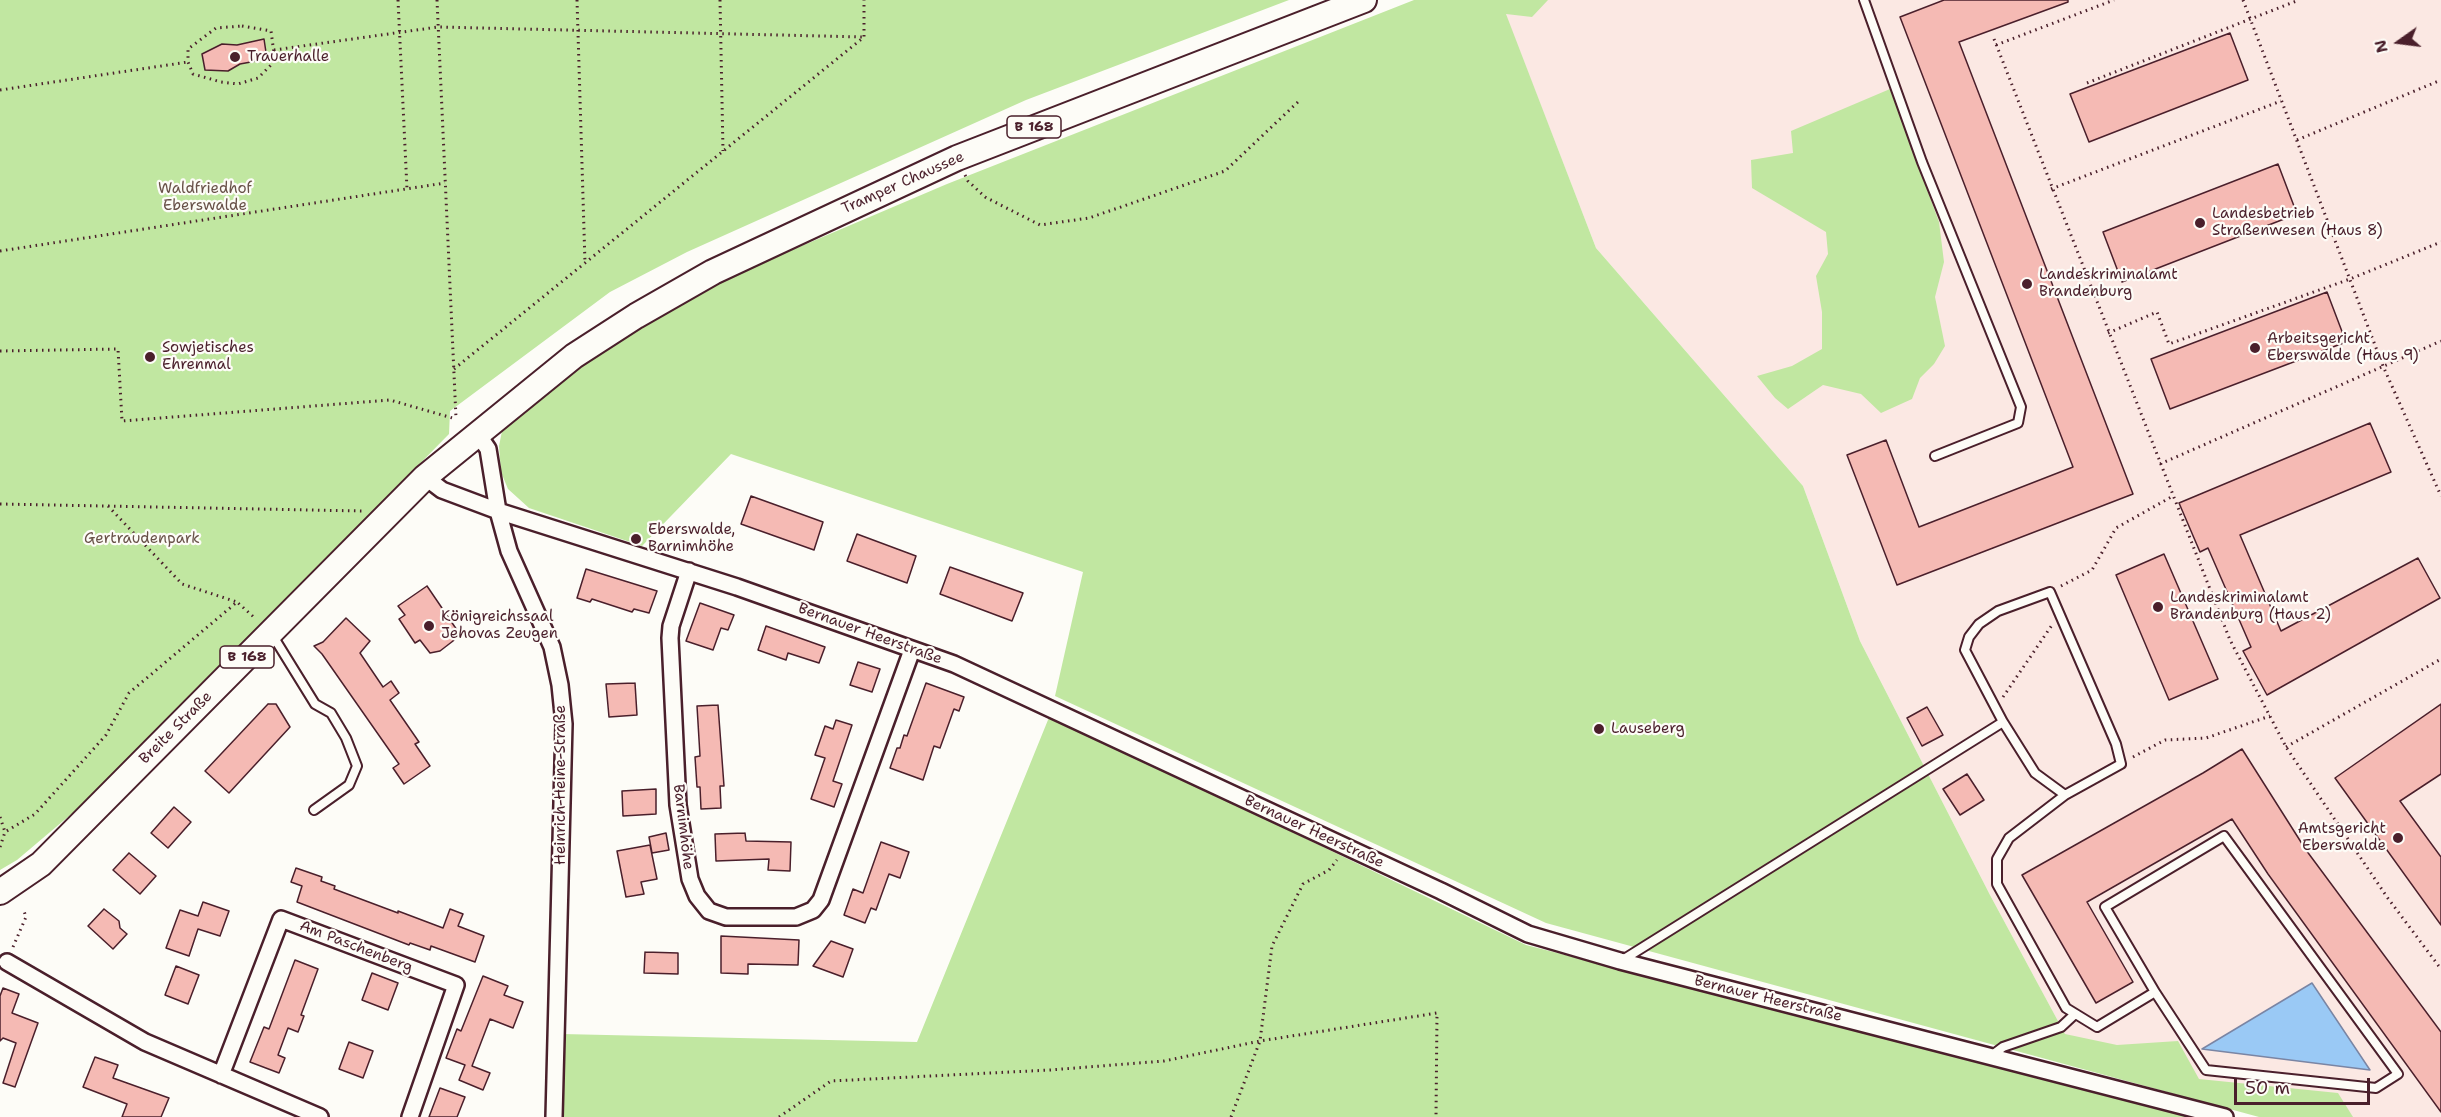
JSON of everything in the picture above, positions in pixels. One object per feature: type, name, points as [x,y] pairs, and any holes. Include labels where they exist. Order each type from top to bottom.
[{"type":"main road","name":"Tramper Chaussee","points":[[477,434],[574,356],[636,316],[713,272],[957,158],[1364,0]]},
{"type":"main road","name":"Breite Straße","points":[[0,892],[41,864],[425,477],[477,434]]},
{"type":"street","name":"Heinrich-Heine-Straße","points":[[477,434],[488,448],[498,511],[509,551],[552,647],[560,685],[564,724],[554,1117]]},
{"type":"street","name":"Bernauer Heerstraße","points":[[425,477],[442,490],[498,511],[689,571],[954,664],[1431,886],[1528,934],[1620,961],[2225,1117]]},
{"type":"street","name":"Barnimhöhe","points":[[689,571],[671,626],[670,638],[678,805],[690,879],[697,896],[709,911],[726,917],[796,918],[813,910],[822,900],[912,650]]},
{"type":"street","name":"Am Paschenberg","points":[[221,1075],[281,919],[456,985],[410,1117]]},
{"type":"street","points":[[3,965],[145,1042],[320,1117]]},
{"type":"lane","points":[[1864,0],[1922,162],[2021,407],[2018,423],[1935,456]]},
{"type":"lane","points":[[2065,795],[2035,773],[1995,708],[1965,650],[1966,643],[1979,624],[1998,611],[2050,592],[2116,744],[2121,764],[2065,795],[2009,838],[1997,859],[1997,884],[2066,1008],[2097,1027],[2156,993]]},
{"type":"lane","points":[[271,632],[315,704],[331,714],[346,738],[357,766],[349,785],[314,810]]},
{"type":"lane","points":[[1620,961],[2003,722]]},
{"type":"lane","points":[[2224,836],[2398,1074],[2376,1088],[2206,1070],[2156,993],[2105,907],[2224,836]]},
{"type":"lane","points":[[1991,1056],[2003,1047],[2061,1027],[2075,1014]]},
{"type":"path","points":[[398,0],[407,189]]},
{"type":"path","points":[[437,0],[456,419]]},
{"type":"path","points":[[577,0],[585,263]]},
{"type":"path","points":[[720,0],[723,151]]},
{"type":"path","points":[[864,0],[864,37]]},
{"type":"path","points":[[1996,45],[2114,0]]},
{"type":"path","points":[[2243,0],[2384,366],[2441,496]]},
{"type":"path","points":[[2087,83],[2299,0]]},
{"type":"path","points":[[242,26],[271,31],[274,50],[276,61],[258,78],[238,84],[193,74],[188,62],[188,49],[216,28],[242,26]]},
{"type":"path","points":[[274,50],[438,27],[864,37]]},
{"type":"path","points":[[454,369],[864,37]]},
{"type":"path","points":[[1994,39],[2230,640],[2286,747],[2387,897],[2441,969]]},
{"type":"path","points":[[0,90],[188,62]]},
{"type":"path","points":[[2296,140],[2441,80]]},
{"type":"path","points":[[957,158],[968,181],[985,197],[1040,225],[1089,218],[1225,171],[1300,100]]},
{"type":"path","points":[[2051,189],[2281,101]]},
{"type":"path","points":[[0,251],[445,183]]},
{"type":"path","points":[[2108,333],[2157,312],[2169,344],[2350,279],[2441,242]]},
{"type":"path","points":[[2160,464],[2441,341]]},
{"type":"path","points":[[0,351],[118,349],[122,421],[390,400],[456,419],[477,434]]},
{"type":"path","points":[[2050,592],[2092,570],[2116,528],[2173,496]]},
{"type":"path","points":[[0,504],[358,510],[383,520]]},
{"type":"path","points":[[108,506],[182,584],[237,602],[271,632]]},
{"type":"path","points":[[5,832],[35,814],[106,735],[129,693],[237,602]]},
{"type":"path","points":[[1995,708],[2060,614]]},
{"type":"path","points":[[2286,747],[2441,659]]},
{"type":"path","points":[[2121,764],[2165,740],[2206,738],[2270,716]]},
{"type":"path","points":[[0,817],[5,832],[0,847]]},
{"type":"path","points":[[1231,1117],[1260,1041],[1272,946],[1303,884],[1329,870],[1338,859]]},
{"type":"path","points":[[3,965],[27,917],[24,911]]},
{"type":"path","points":[[779,1117],[809,1094],[831,1081],[1050,1070],[1164,1061],[1260,1041],[1437,1013],[1436,1117]]},
{"type":"shaded area","points":[[1500,0],[2441,0],[2441,1117],[2331,1117],[2073,1049],[1990,895],[1860,641],[1803,486],[1596,248]]},
{"type":"green space","name":"Waldfriedhof Eberswalde","points":[[0,0],[1289,0],[1026,100],[687,252],[610,292],[450,411],[449,434],[95,794],[17,860],[0,870]]},
{"type":"green space","points":[[1414,0],[1548,0],[1532,17],[1506,14],[1596,248],[1803,486],[1860,641],[1990,895],[2065,1034],[2117,1045],[2178,1041],[2199,1079],[2338,1093],[2353,1117],[2259,1117],[1546,923],[1055,696],[1083,572],[731,454],[642,546],[529,508],[508,489],[501,472],[499,446],[503,426],[546,385],[710,285],[947,184]]},
{"type":"green space","points":[[1890,89],[1939,222],[1944,262],[1935,297],[1945,346],[1934,364],[1920,378],[1912,399],[1881,413],[1861,394],[1823,385],[1788,409],[1775,398],[1757,376],[1792,366],[1822,349],[1822,312],[1816,276],[1828,254],[1826,232],[1752,188],[1751,160],[1793,153],[1791,131]]},
{"type":"green space","points":[[1050,715],[1526,945],[2201,1117],[562,1117],[562,1034],[917,1042]]},
{"type":"water","points":[[2312,983],[2370,1070],[2202,1049]]},
{"type":"building","name":"Landeskriminalamt Brandenburg","points":[[1944,0],[2068,0],[2068,2],[1959,42],[2133,494],[1897,585],[1847,455],[1886,440],[1919,527],[2073,467],[1900,17]]},
{"type":"building","points":[[2230,33],[2248,80],[2089,142],[2070,94]]},
{"type":"building","name":"Trauerhalle","points":[[264,39],[267,59],[240,64],[228,71],[205,70],[202,54],[222,44],[237,45]]},
{"type":"building","name":"Landesbetrieb Straßenwesen (Haus 8)","points":[[2278,164],[2297,214],[2122,282],[2103,232]]},
{"type":"building","name":"Arbeitsgericht Eberswalde (Haus 9)","points":[[2327,292],[2346,342],[2170,409],[2151,359]]},
{"type":"building","points":[[2370,423],[2391,472],[2240,535],[2281,631],[2418,558],[2440,598],[2267,695],[2243,651],[2251,647],[2208,548],[2200,552],[2179,503]]},
{"type":"building","points":[[751,496],[823,522],[814,550],[741,524]]},
{"type":"building","points":[[857,534],[916,556],[907,583],[847,561]]},
{"type":"building","name":"Landeskriminalamt Brandenburg (Haus 2)","points":[[2164,554],[2218,679],[2169,700],[2116,575]]},
{"type":"building","points":[[950,567],[1023,593],[1012,621],[940,594]]},
{"type":"building","points":[[586,569],[657,591],[649,613],[634,609],[632,612],[592,599],[590,602],[577,598]]},
{"type":"building","name":"Königreichssaal Jehovas Zeugen","points":[[427,586],[459,633],[440,651],[430,653],[420,640],[415,643],[399,619],[405,615],[398,606]]},
{"type":"building","points":[[700,603],[734,615],[728,630],[721,628],[713,650],[686,641]]},
{"type":"building","points":[[346,618],[370,641],[360,653],[383,687],[391,681],[399,693],[390,700],[419,742],[415,744],[430,766],[404,784],[393,768],[399,764],[322,654],[314,646],[323,642]]},
{"type":"building","points":[[766,626],[825,647],[819,663],[788,653],[786,660],[758,650]]},
{"type":"building","points":[[858,662],[880,669],[872,692],[850,685]]},
{"type":"building","points":[[635,683],[637,715],[609,717],[606,684]]},
{"type":"building","points":[[926,683],[964,697],[959,711],[954,709],[940,748],[934,746],[923,780],[890,768],[897,748],[900,748],[904,735],[907,736]]},
{"type":"building","points":[[268,704],[276,704],[290,727],[229,793],[205,771]]},
{"type":"building","points":[[2441,704],[2441,774],[2400,801],[2441,857],[2441,925],[2335,778]]},
{"type":"building","points":[[718,705],[724,786],[720,786],[721,808],[701,809],[695,757],[700,756],[697,706]]},
{"type":"building","points":[[1927,707],[1943,735],[1922,746],[1907,718]]},
{"type":"building","points":[[836,720],[852,725],[833,781],[842,784],[834,807],[811,799],[825,758],[815,755],[825,726],[833,729]]},
{"type":"building","points":[[2242,749],[2306,850],[2441,1032],[2441,1112],[2268,874],[2232,819],[2087,902],[2133,982],[2096,1003],[2022,875]]},
{"type":"building","points":[[1967,774],[1984,800],[1960,815],[1943,789]]},
{"type":"building","points":[[656,789],[656,814],[623,816],[622,791]]},
{"type":"building","points":[[174,807],[191,822],[168,848],[151,833]]},
{"type":"building","points":[[666,833],[669,850],[652,853],[649,837]]},
{"type":"building","points":[[745,833],[746,841],[791,842],[790,871],[768,870],[769,859],[716,861],[715,834]]},
{"type":"building","points":[[881,842],[909,852],[900,878],[889,874],[876,910],[871,908],[865,923],[844,915],[853,889],[863,893]]},
{"type":"building","points":[[650,845],[657,879],[641,882],[644,894],[626,897],[617,851]]},
{"type":"building","points":[[129,853],[156,876],[140,894],[113,870]]},
{"type":"building","points":[[296,868],[322,877],[321,881],[335,886],[334,889],[443,928],[450,909],[463,914],[458,926],[484,936],[475,962],[431,946],[430,950],[410,943],[409,945],[297,902],[302,886],[291,882]]},
{"type":"building","points":[[203,902],[229,911],[220,936],[198,929],[189,956],[166,948],[180,910],[198,916]]},
{"type":"building","points":[[104,909],[119,921],[120,928],[127,934],[113,949],[88,926]]},
{"type":"building","points":[[721,936],[799,940],[798,965],[748,964],[748,974],[721,973]]},
{"type":"building","points":[[831,941],[853,949],[843,977],[813,966]]},
{"type":"building","points":[[645,952],[678,953],[678,974],[644,973]]},
{"type":"building","points":[[295,960],[318,969],[301,1015],[304,1016],[298,1032],[288,1028],[278,1055],[285,1058],[279,1073],[250,1062],[264,1027],[269,1029]]},
{"type":"building","points":[[176,966],[199,975],[188,1004],[165,995]]},
{"type":"building","points":[[372,973],[398,983],[388,1010],[362,1000]]},
{"type":"building","points":[[483,976],[508,986],[504,995],[523,1002],[513,1028],[490,1019],[472,1066],[490,1073],[483,1090],[459,1080],[465,1065],[446,1058],[457,1029],[461,1031]]},
{"type":"building","points":[[3,988],[19,994],[12,1013],[38,1023],[15,1087],[3,1083],[16,1043],[3,1038],[0,1041],[0,996]]},
{"type":"building","points":[[349,1042],[373,1051],[363,1078],[339,1069]]},
{"type":"building","points":[[95,1057],[118,1065],[113,1078],[169,1098],[161,1117],[122,1117],[127,1104],[83,1087]]},
{"type":"building","points":[[440,1088],[465,1097],[457,1117],[429,1117]]},
{"type":"place","name":"Trauerhalle","points":[[235,57]]},
{"type":"place","name":"Landesbetrieb Straßenwesen (Haus 8)","points":[[2200,223]]},
{"type":"place","name":"Landeskriminalamt Brandenburg","points":[[2027,284]]},
{"type":"place","name":"Arbeitsgericht Eberswalde (Haus 9)","points":[[2255,348]]},
{"type":"place","name":"Sowjetisches Ehrenmal","points":[[150,357]]},
{"type":"place","name":"Eberswalde, Barnimhöhe","points":[[636,539]]},
{"type":"place","name":"Landeskriminalamt Brandenburg (Haus 2)","points":[[2158,607]]},
{"type":"place","name":"Königreichssaal Jehovas Zeugen","points":[[429,626]]},
{"type":"place","name":"Lauseberg","points":[[1599,729]]},
{"type":"place","name":"Amtsgericht Eberswalde","points":[[2398,838]]},
{"type":"park label","name":"Gertraudenpark","points":[[142,539]]}]
